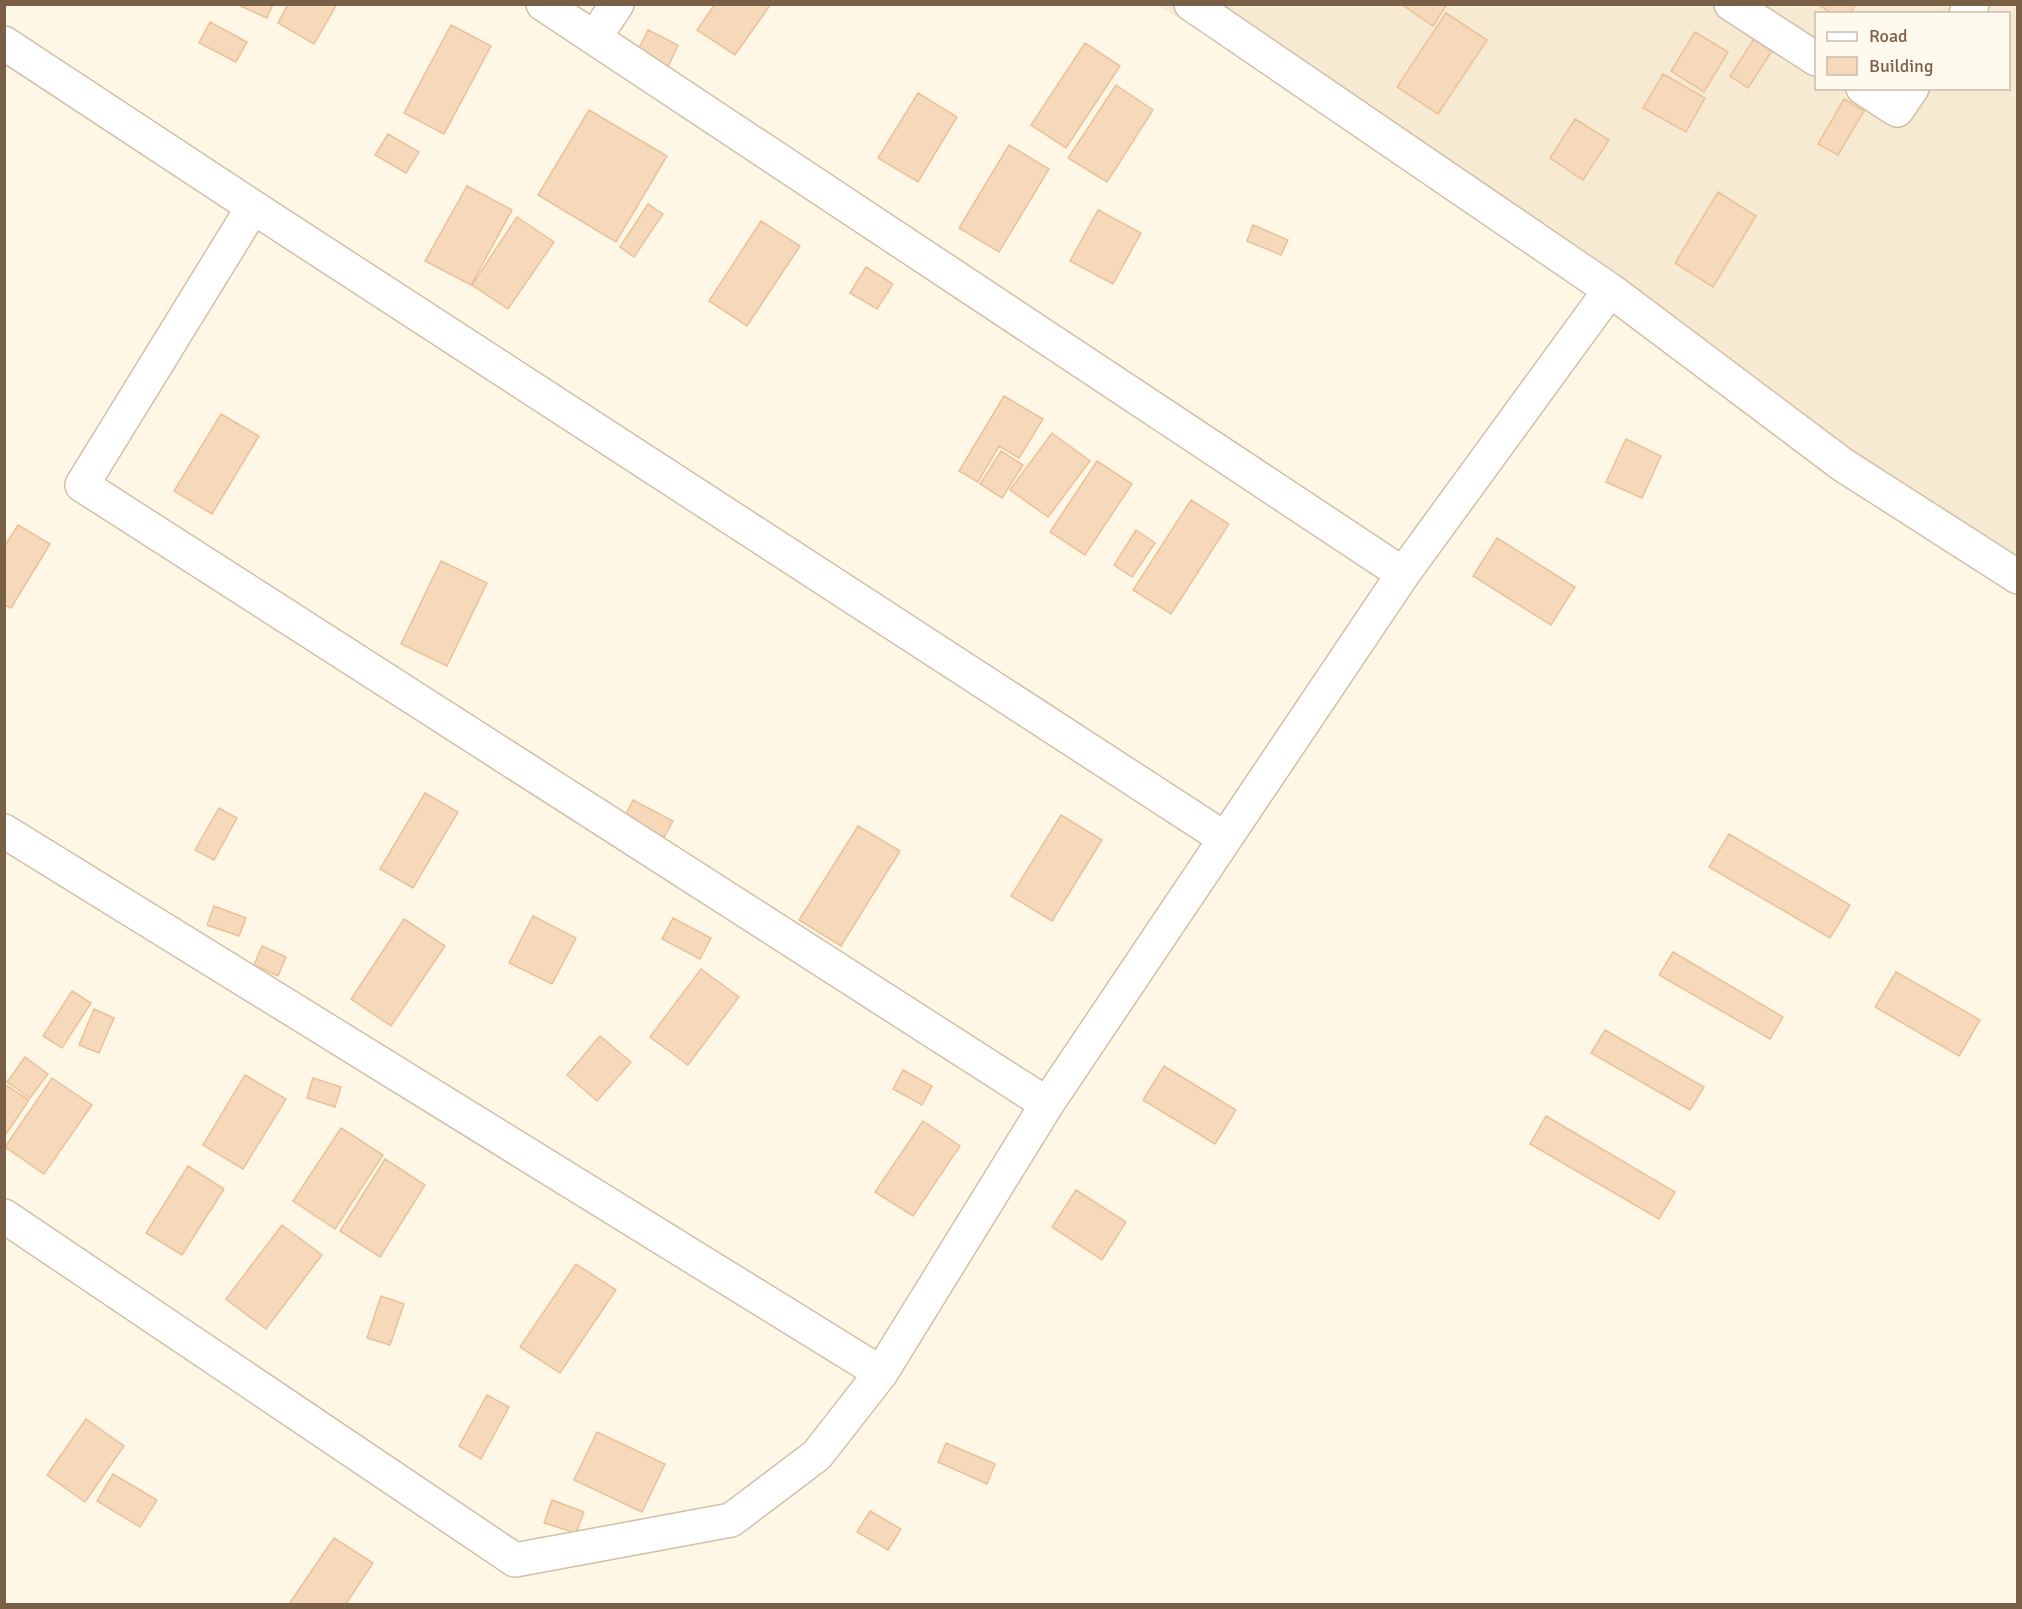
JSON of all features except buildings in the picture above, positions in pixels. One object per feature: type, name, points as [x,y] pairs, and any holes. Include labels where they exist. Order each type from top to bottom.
[{"type":"street","points":[[543,4],[1403,574]]},
{"type":"street","points":[[595,37],[617,4]]},
{"type":"street","points":[[1731,4],[1815,58]]},
{"type":"street","points":[[1211,10],[1610,290],[1843,465],[2015,571]]},
{"type":"street","points":[[4,43],[1224,838]]},
{"type":"street","points":[[1866,90],[1897,110],[1911,90]]},
{"type":"street","points":[[253,207],[82,485],[1047,1104]]},
{"type":"street","points":[[4,1216],[515,1560],[731,1520],[817,1455],[880,1373],[1047,1104],[1224,838],[1403,574],[1610,290]]},
{"type":"street","points":[[4,831],[880,1373]]},
{"type":"shaded area","points":[[1158,5],[2017,5],[2017,556]]}]
